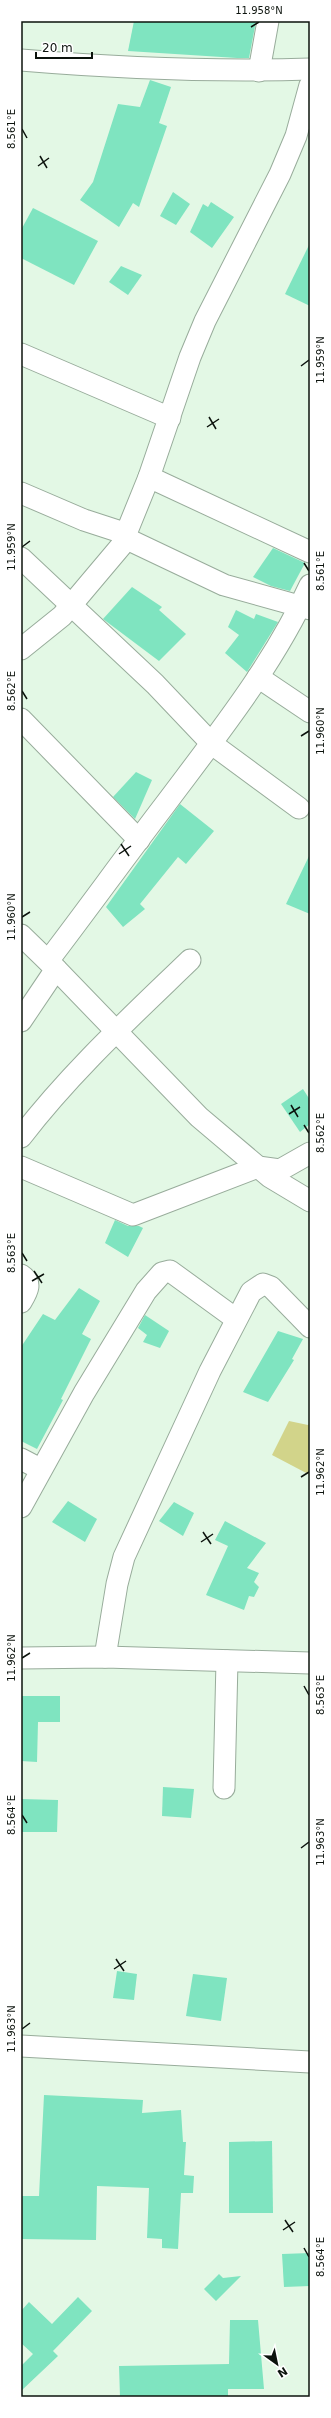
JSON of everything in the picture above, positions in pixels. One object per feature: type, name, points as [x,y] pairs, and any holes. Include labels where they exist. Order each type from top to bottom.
[{"type":"street","points":[[259,71],[268,21]]},
{"type":"street","points":[[21,60],[112,68],[259,71],[310,69]]},
{"type":"street","points":[[21,649],[62,616],[121,546],[149,478],[190,357],[205,320],[280,174],[296,136],[310,85]]},
{"type":"street","points":[[21,354],[170,418]]},
{"type":"street","points":[[149,478],[310,552]]},
{"type":"street","points":[[21,493],[126,536],[224,584],[305,609]]},
{"type":"street","points":[[21,558],[155,684],[212,744],[300,808]]},
{"type":"street","points":[[21,1021],[52,965],[139,840],[212,744],[305,609],[310,585]]},
{"type":"street","points":[[258,677],[310,712]]},
{"type":"street","points":[[21,719],[139,840]]},
{"type":"street","points":[[21,935],[52,965],[198,1117],[270,1177],[310,1201]]},
{"type":"street","points":[[21,1137],[52,1096],[115,1031],[190,960]]},
{"type":"street","points":[[21,1167],[133,1215],[258,1167],[280,1170],[310,1153]]},
{"type":"street","points":[[21,1507],[40,1470],[84,1393],[146,1291],[162,1273],[170,1271],[236,1319]]},
{"type":"street","points":[[21,1275],[27,1280],[28,1290],[21,1302]]},
{"type":"street","points":[[105,1656],[117,1584],[124,1557],[236,1319],[251,1292],[263,1284],[270,1287],[283,1298],[310,1327]]},
{"type":"street","points":[[21,1459],[40,1470]]},
{"type":"street","points":[[21,1658],[105,1656],[310,1663]]},
{"type":"street","points":[[224,1788],[227,1661]]},
{"type":"street","points":[[21,2046],[310,2062]]},
{"type":"green space","points":[[289,1421],[308,1425],[310,1423],[310,1475],[272,1455]]},
{"type":"building","points":[[134,21],[256,21],[249,58],[237,58],[128,51]]},
{"type":"building","points":[[150,80],[171,87],[159,123],[167,126],[139,207],[133,203],[119,227],[80,200],[93,182],[118,104],[140,107]]},
{"type":"building","points":[[173,192],[190,204],[176,225],[160,216]]},
{"type":"building","points":[[211,202],[234,217],[212,248],[190,232],[203,204],[208,207]]},
{"type":"building","points":[[33,208],[98,241],[74,285],[21,258],[21,230]]},
{"type":"building","points":[[310,243],[310,306],[285,294]]},
{"type":"building","points":[[121,266],[142,275],[128,295],[109,282]]},
{"type":"building","points":[[273,548],[305,563],[290,591],[271,586],[253,577]]},
{"type":"building","points":[[132,587],[162,607],[159,610],[186,634],[159,661],[103,619]]},
{"type":"building","points":[[236,610],[254,619],[256,614],[278,622],[247,672],[225,653],[239,635],[228,627]]},
{"type":"building","points":[[136,772],[152,780],[135,819],[113,797]]},
{"type":"building","points":[[180,804],[214,831],[186,864],[178,857],[140,904],[145,909],[123,927],[106,907]]},
{"type":"building","points":[[310,854],[310,914],[286,904]]},
{"type":"building","points":[[303,1089],[310,1100],[310,1124],[300,1132],[281,1104]]},
{"type":"building","points":[[115,1220],[128,1226],[139,1226],[143,1228],[128,1257],[105,1243]]},
{"type":"building","points":[[79,1288],[100,1301],[82,1334],[91,1339],[61,1399],[63,1400],[37,1449],[21,1441],[21,1347],[43,1314],[55,1320]]},
{"type":"building","points":[[145,1315],[169,1331],[160,1348],[143,1342],[147,1335],[138,1328]]},
{"type":"building","points":[[278,1331],[303,1339],[292,1359],[294,1360],[268,1402],[243,1392]]},
{"type":"building","points":[[68,1501],[97,1519],[85,1542],[52,1522]]},
{"type":"building","points":[[174,1502],[194,1513],[183,1536],[159,1521]]},
{"type":"building","points":[[225,1521],[266,1543],[247,1568],[259,1573],[254,1582],[259,1587],[254,1597],[249,1596],[244,1610],[206,1595],[228,1546],[215,1540]]},
{"type":"building","points":[[21,1696],[60,1696],[60,1722],[38,1722],[37,1762],[21,1761]]},
{"type":"building","points":[[163,1787],[194,1789],[191,1818],[162,1816]]},
{"type":"building","points":[[21,1799],[58,1800],[57,1832],[21,1832]]},
{"type":"building","points":[[117,1971],[137,1974],[134,2000],[113,1998]]},
{"type":"building","points":[[193,1974],[227,1978],[221,2021],[186,2016]]},
{"type":"building","points":[[44,2095],[143,2100],[142,2113],[181,2110],[183,2142],[186,2142],[184,2175],[194,2176],[193,2193],[181,2193],[178,2249],[162,2248],[162,2239],[147,2238],[149,2188],[97,2186],[96,2240],[21,2239],[21,2196],[39,2196]]},
{"type":"building","points":[[272,2141],[273,2213],[229,2213],[229,2142]]},
{"type":"building","points":[[310,2253],[310,2286],[284,2287],[282,2254]]},
{"type":"building","points":[[219,2274],[223,2278],[241,2276],[216,2301],[204,2289]]},
{"type":"building","points":[[78,2297],[92,2311],[53,2351],[58,2356],[21,2391],[21,2366],[33,2354],[21,2343],[21,2311],[29,2302],[52,2324]]},
{"type":"building","points":[[230,2320],[258,2320],[264,2389],[228,2389],[228,2397],[120,2397],[119,2366],[229,2364]]}]
